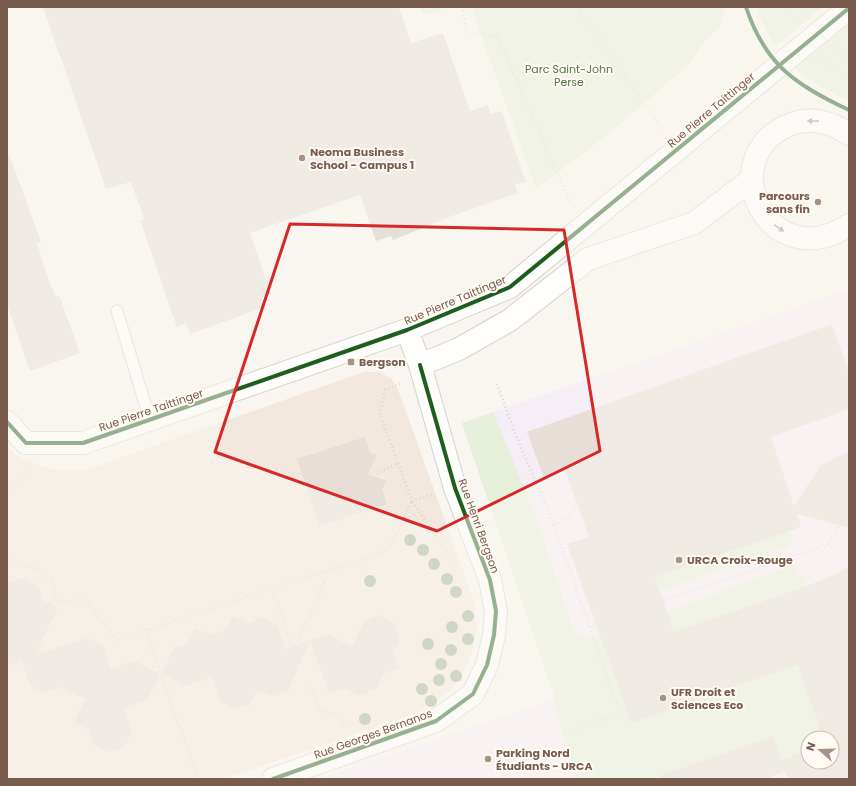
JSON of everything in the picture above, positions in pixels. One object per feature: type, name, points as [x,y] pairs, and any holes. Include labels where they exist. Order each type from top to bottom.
[{"type":"street","name":"Rue Pierre Taittinger","points":[[7,422],[26,442],[83,443],[407,330],[510,287],[849,8]]},
{"type":"street","points":[[849,134],[835,125],[816,120],[797,122],[779,129],[764,143],[755,160],[752,179],[755,199],[764,216],[779,229],[797,238],[816,239],[836,234],[849,225]]},
{"type":"street","points":[[422,371],[510,320],[588,259],[694,223],[752,179]]},
{"type":"street","name":"Rue Henri Bergson","points":[[407,330],[422,371],[455,488],[490,580],[496,611],[499,640],[473,694]]},
{"type":"street","name":"Rue Georges Bernanos","points":[[273,779],[436,721],[473,694]]},
{"type":"lane","points":[[117,311],[150,420]]},
{"type":"path","points":[[462,7],[467,33],[497,36],[582,228]]},
{"type":"path","points":[[576,7],[643,104],[678,149]]},
{"type":"path","points":[[422,371],[385,390],[380,414],[412,501],[456,564]]},
{"type":"path","points":[[497,384],[515,433],[554,525],[620,713],[554,737]]},
{"type":"path","points":[[377,474],[398,463]]},
{"type":"path","points":[[7,558],[33,568],[52,579],[57,603],[85,599],[117,640],[272,588],[355,563],[389,548],[412,501]]},
{"type":"path","points":[[554,525],[570,515],[577,504]]},
{"type":"path","points":[[589,626],[828,544],[849,510]]},
{"type":"path","points":[[828,544],[849,563]]},
{"type":"path","points":[[272,588],[293,651],[325,582],[319,573]]},
{"type":"path","points":[[145,630],[198,779]]},
{"type":"path","points":[[310,686],[318,708],[340,717],[353,751]]},
{"type":"highlighted area","points":[[290,224],[564,230],[600,451],[437,531],[215,452]]},
{"type":"shaded area","name":"URCA Croix-Rouge","points":[[849,289],[849,779],[317,779],[555,699],[462,423]]},
{"type":"shaded area","points":[[364,372],[379,372],[392,379],[400,395],[475,604],[477,633],[468,664],[451,690],[424,710],[224,779],[7,779],[7,447],[20,458],[50,469],[83,471]]},
{"type":"green space","points":[[420,7],[449,7],[423,15]]},
{"type":"green space","name":"Parc Saint-John Perse","points":[[471,7],[725,7],[719,27],[702,44],[691,63],[606,136],[536,189]]},
{"type":"green space","points":[[757,7],[823,7],[775,46],[761,20]]},
{"type":"green space","points":[[849,22],[849,101],[820,86],[795,69]]},
{"type":"green space","points":[[493,412],[539,525],[574,633],[586,639],[620,627],[603,645],[631,723],[776,673],[765,638],[787,632],[820,730],[800,730],[800,753],[781,760],[773,736],[651,779],[577,779],[555,710],[554,696],[462,423]]},
{"type":"green space","points":[[790,531],[794,541],[788,545],[788,547],[660,591],[647,555],[678,569]]},
{"type":"green space","points":[[795,565],[799,576],[805,575],[808,584],[697,624],[682,654],[670,620],[648,628],[645,619]]},
{"type":"building","name":"Neoma Business School - Campus 1","points":[[43,7],[399,7],[411,43],[443,33],[470,111],[488,105],[491,114],[502,111],[526,182],[515,184],[518,193],[452,216],[393,240],[391,236],[376,241],[360,195],[250,233],[271,294],[261,298],[265,307],[190,334],[186,323],[177,327],[140,220],[144,219],[131,182],[106,189]]},
{"type":"building","points":[[7,156],[10,156],[41,242],[37,243],[51,287],[56,297],[59,295],[80,353],[30,371],[7,305]]},
{"type":"building","points":[[832,324],[849,373],[849,409],[771,437],[794,506],[821,465],[849,451],[849,528],[797,514],[801,527],[655,577],[674,632],[820,581],[849,567],[849,779],[788,779],[785,771],[766,779],[660,779],[659,776],[773,736],[781,760],[800,753],[800,770],[840,770],[840,730],[820,730],[798,665],[631,723],[567,544],[589,537],[565,470],[544,478],[527,432]]},
{"type":"building","points":[[365,437],[370,453],[377,455],[368,474],[386,481],[382,489],[387,504],[320,526],[297,459]]},
{"type":"building","points":[[22,578],[38,586],[43,600],[58,608],[35,655],[87,638],[103,645],[110,669],[135,661],[160,674],[148,699],[123,708],[132,732],[124,747],[109,752],[93,745],[88,729],[74,723],[85,699],[60,687],[44,692],[30,686],[22,660],[7,665],[7,583]]},
{"type":"building","points":[[379,615],[395,624],[400,639],[393,653],[398,668],[384,674],[376,689],[359,695],[343,688],[329,693],[310,640],[328,634],[352,647],[364,621]]},
{"type":"building","points":[[233,616],[248,623],[263,617],[278,626],[285,649],[310,640],[288,691],[273,696],[257,690],[250,704],[235,709],[221,702],[212,677],[186,686],[161,673],[174,648],[188,643],[195,629],[211,635],[226,630]]},
{"type":"tram line","points":[[786,7],[806,37],[830,64],[849,79]]},
{"type":"tram line","points":[[801,7],[825,39],[849,61]]},
{"type":"cycle path","points":[[746,7],[763,44],[785,71],[813,92],[849,110]]},
{"type":"cycle path","points":[[7,422],[26,443],[83,443],[407,330],[510,287],[849,8]]},
{"type":"cycle path","points":[[273,779],[436,721],[473,694],[487,665],[494,635],[496,611],[490,580],[455,488],[420,365]]},
{"type":"place","name":"Neoma Business School - Campus 1","points":[[302,158]]},
{"type":"place","name":"Parcours sans fin","points":[[818,202]]},
{"type":"place","name":"Bergson","points":[[351,362]]},
{"type":"place","name":"URCA Croix-Rouge","points":[[679,560]]},
{"type":"place","name":"UFR Droit et Sciences Eco","points":[[663,698]]},
{"type":"place","name":"Parking Nord Étudiants - URCA","points":[[488,759]]}]
